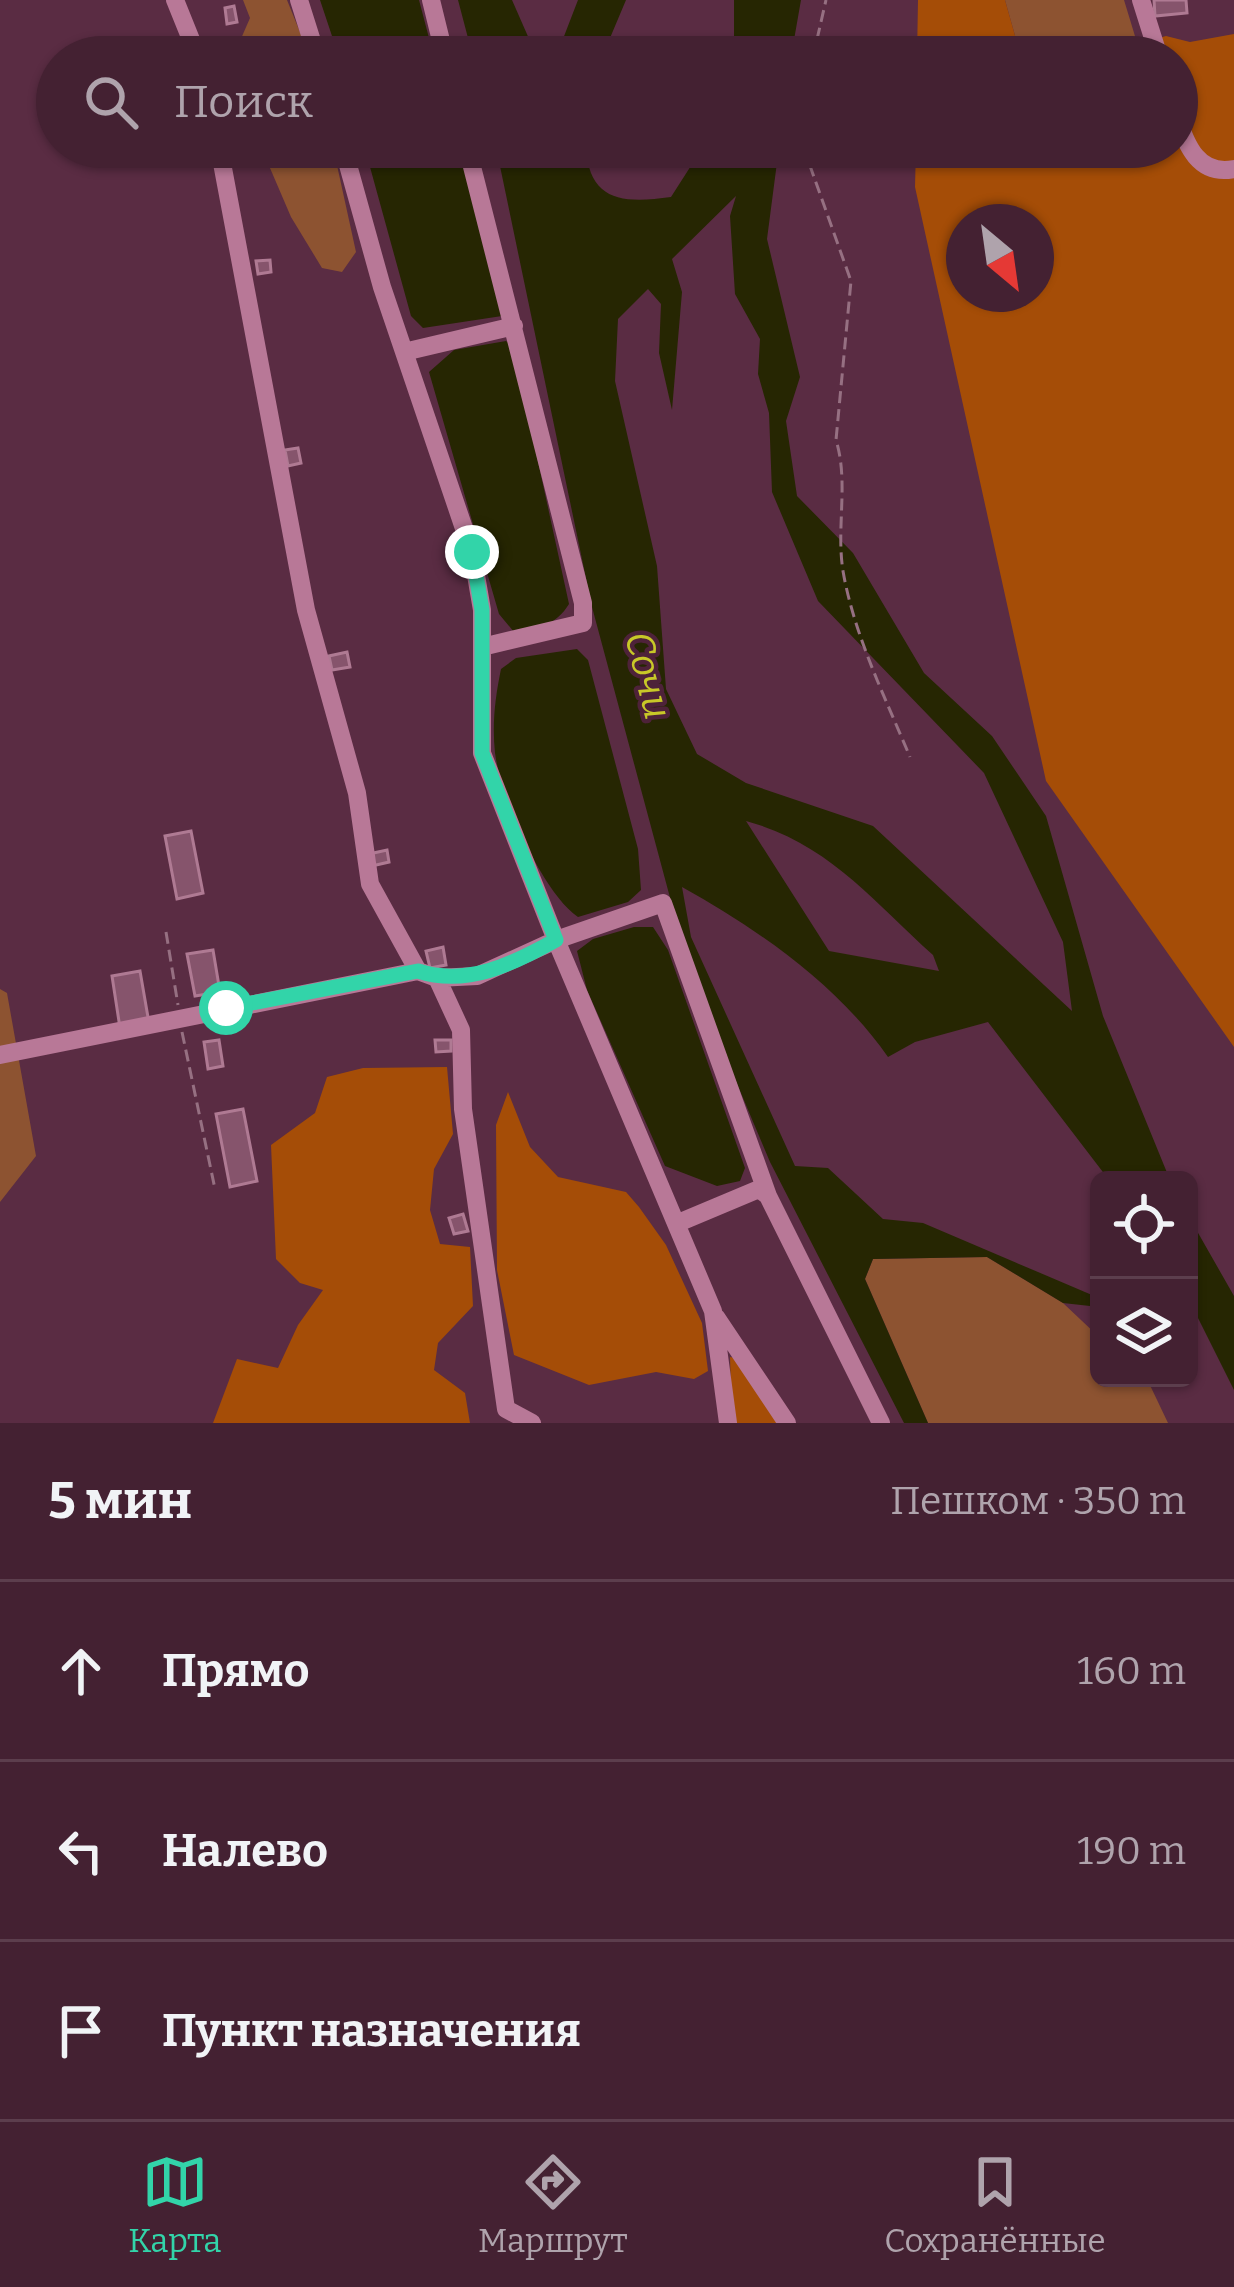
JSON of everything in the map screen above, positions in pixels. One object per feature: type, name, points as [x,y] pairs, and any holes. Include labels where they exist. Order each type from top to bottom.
[{"type":"street","points":[[176,0],[190,36]]},
{"type":"street","points":[[299,0],[310,36]]},
{"type":"street","points":[[431,0],[440,36]]},
{"type":"street","points":[[1142,0],[1153,36]]},
{"type":"street","points":[[1198,159],[1206,167],[1234,169]]},
{"type":"street","points":[[223,168],[302,588],[356,793],[370,884],[461,1030],[463,1109],[496,1366],[506,1409],[532,1423]]},
{"type":"street","points":[[349,168],[404,352],[472,552],[482,647],[482,753],[712,1312],[728,1423]]},
{"type":"street","points":[[473,168],[583,603],[583,623],[482,647]]},
{"type":"street","points":[[404,352],[514,326]]},
{"type":"street","points":[[0,1055],[428,974],[477,976],[556,940],[662,903],[768,1196],[881,1423]]},
{"type":"street","points":[[678,1222],[759,1189],[768,1196]]},
{"type":"street","points":[[712,1312],[787,1423]]},
{"type":"path","points":[[818,36],[826,0]]},
{"type":"path","points":[[811,168],[851,281],[836,440],[842,460],[844,574],[863,643],[910,757]]},
{"type":"path","points":[[166,932],[214,1189]]},
{"type":"shaded area","points":[[243,0],[287,0],[302,36],[242,36],[250,18]]},
{"type":"shaded area","points":[[918,0],[1005,0],[1015,36],[917,36]]},
{"type":"shaded area","points":[[1005,0],[1124,0],[1135,36],[1015,36]]},
{"type":"shaded area","points":[[1234,34],[1234,1047],[1046,781],[915,187],[915,168],[1198,168],[1198,41]]},
{"type":"shaded area","points":[[270,168],[338,168],[356,252],[342,272],[322,268],[291,217]]},
{"type":"shaded area","points":[[0,989],[7,993],[36,1156],[0,1202]]},
{"type":"shaded area","points":[[447,1067],[453,1134],[434,1169],[430,1210],[440,1244],[470,1247],[473,1306],[438,1343],[434,1370],[465,1393],[470,1423],[213,1423],[237,1359],[278,1368],[298,1325],[323,1290],[300,1283],[276,1259],[271,1145],[315,1113],[327,1077],[363,1068]]},
{"type":"shaded area","points":[[508,1092],[530,1147],[558,1177],[626,1192],[639,1207],[666,1245],[702,1323],[708,1371],[694,1379],[656,1372],[589,1385],[514,1355],[497,1270],[496,1125]]},
{"type":"shaded area","points":[[987,1257],[1063,1303],[1090,1328],[1090,1387],[1151,1387],[1168,1423],[928,1423],[865,1279],[873,1259]]},
{"type":"shaded area","points":[[730,1357],[735,1358],[779,1423],[732,1423]]},
{"type":"water","points":[[320,0],[419,0],[428,36],[332,36]]},
{"type":"water","points":[[458,0],[512,0],[528,36],[467,36]]},
{"type":"water","points":[[578,0],[626,0],[611,36],[564,36]]},
{"type":"water","points":[[734,0],[801,0],[795,36],[734,36]]},
{"type":"water","points":[[370,168],[464,168],[502,316],[423,328],[411,316]]},
{"type":"water","name":"Сочи","points":[[500,168],[590,168],[594,179],[611,195],[637,200],[671,197],[690,168],[776,168],[767,239],[800,377],[786,421],[797,496],[853,553],[924,673],[992,736],[1046,816],[1103,1016],[1166,1171],[1102,1171],[988,1022],[915,1042],[888,1057],[821,982],[740,921],[682,887],[691,937],[795,1166],[828,1168],[883,1219],[923,1223],[1090,1294],[1090,1306],[1063,1303],[987,1257],[873,1259],[865,1279],[928,1423],[904,1423],[770,1162],[690,972],[592,607]],"holes":[[[736,196],[730,216],[735,294],[760,339],[758,374],[769,413],[772,492],[818,601],[984,773],[1063,942],[1072,1011],[873,826],[746,783],[697,754],[666,689],[657,566],[615,381],[618,319],[648,289],[661,304],[659,353],[672,410],[682,292],[672,259]],[[746,821],[801,843],[847,876],[933,955],[939,971],[829,951]]]},
{"type":"water","points":[[506,341],[513,347],[569,604],[545,626],[514,632],[499,614],[429,372],[454,350]]},
{"type":"water","points":[[577,649],[588,660],[638,849],[641,890],[628,902],[578,917],[551,887],[525,843],[499,772],[494,732],[501,669],[516,658]]},
{"type":"water","points":[[634,927],[653,927],[668,950],[745,1168],[740,1181],[717,1186],[665,1166],[587,990],[577,951],[593,939]]},
{"type":"water","points":[[1198,1233],[1234,1296],[1234,1390],[1198,1318]]},
{"type":"building","points":[[1154,0],[1186,0],[1187,13],[1155,16]]},
{"type":"building","points":[[234,6],[237,22],[227,24],[225,8]]},
{"type":"building","points":[[270,260],[271,272],[258,274],[256,261]]},
{"type":"building","points":[[298,448],[301,463],[288,466],[285,450]]},
{"type":"building","points":[[347,652],[350,667],[332,670],[329,656]]},
{"type":"building","points":[[191,831],[203,893],[177,899],[165,836]]},
{"type":"building","points":[[387,850],[389,862],[372,866],[369,854]]},
{"type":"building","points":[[443,947],[446,965],[430,968],[426,951]]},
{"type":"building","points":[[213,950],[220,992],[195,996],[187,954]]},
{"type":"building","points":[[140,971],[149,1023],[120,1028],[112,976]]},
{"type":"building","points":[[219,1040],[223,1066],[208,1069],[204,1042]]},
{"type":"building","points":[[435,1040],[451,1040],[451,1051],[436,1052]]},
{"type":"building","points":[[243,1109],[257,1181],[230,1187],[216,1114]]},
{"type":"building","points":[[463,1214],[468,1231],[454,1234],[449,1218]]},
{"type":"route","points":[[226,1008],[418,971],[437,977],[477,976],[556,940],[482,753],[482,610],[472,552]]}]
